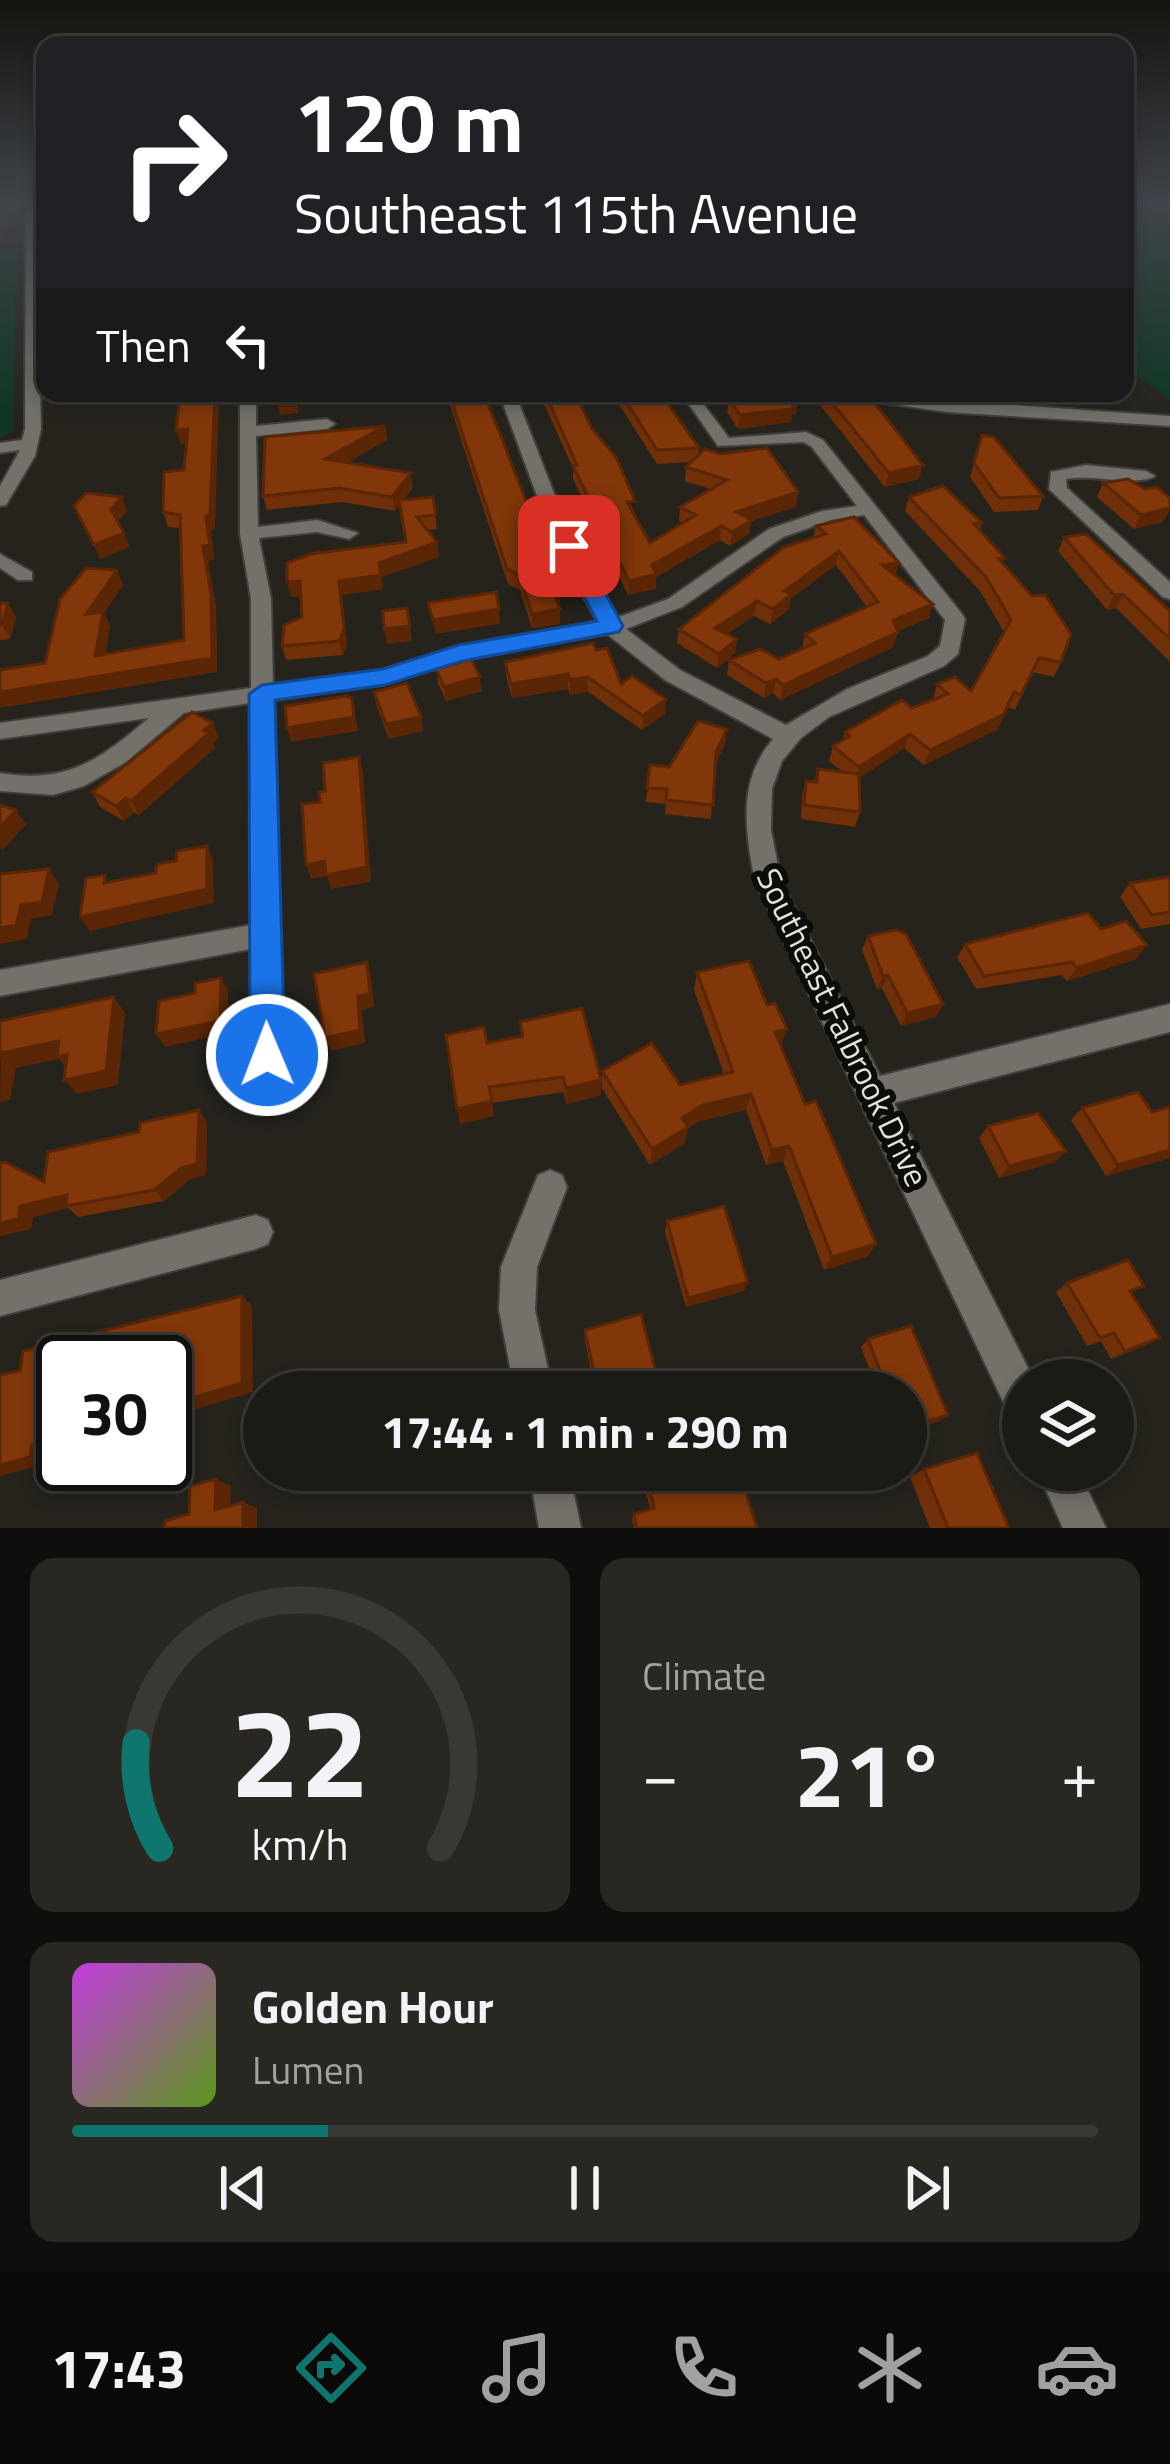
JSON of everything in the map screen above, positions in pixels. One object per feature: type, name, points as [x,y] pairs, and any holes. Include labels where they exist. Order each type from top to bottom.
[{"type":"street","points":[[0,501],[31,444],[37,402]]},
{"type":"street","points":[[248,402],[249,534],[261,599],[267,1055]]},
{"type":"street","points":[[511,402],[585,584],[611,626],[666,670],[785,735],[825,708],[936,661],[956,635],[948,604],[817,443],[806,436],[724,443],[694,402]]},
{"type":"street","points":[[912,402],[1170,421]]},
{"type":"street","points":[[247,432],[327,424]]},
{"type":"street","points":[[0,448],[31,444]]},
{"type":"street","points":[[1146,476],[1086,470],[1057,476],[1058,489],[1170,593]]},
{"type":"street","points":[[0,731],[385,677],[459,653],[611,626],[675,602],[776,533],[828,514],[871,509]]},
{"type":"street","points":[[249,534],[317,526],[349,533]]},
{"type":"street","points":[[0,560],[25,576]]},
{"type":"street","points":[[0,782],[31,790],[87,778],[180,704]]},
{"type":"street","name":"Southeast Falbrook Drive","points":[[785,735],[757,794],[759,848],[769,881],[1003,1359]]},
{"type":"street","points":[[0,983],[266,934]]},
{"type":"street","points":[[874,1094],[1170,1018]]},
{"type":"street","points":[[530,1371],[518,1310],[519,1268],[550,1187]]},
{"type":"street","points":[[0,1298],[256,1232]]},
{"type":"street","points":[[553,1491],[560,1528]]},
{"type":"street","points":[[1067,1491],[1085,1528]]},
{"type":"green space","points":[[0,273],[16,273],[13,431],[0,439]]},
{"type":"green space","points":[[1134,273],[1170,273],[1170,400],[1134,374]]},
{"type":"building","points":[[179,402],[215,402],[210,515],[206,516],[210,545],[203,546],[211,594],[212,658],[0,692],[0,670],[45,663],[60,599],[86,568],[117,570],[86,614],[103,612],[95,656],[184,640],[180,515],[163,512],[164,472],[184,470],[188,429],[176,430]]},
{"type":"building","points":[[452,402],[488,402],[560,588],[552,589],[560,609],[532,614],[519,575],[507,569]]},
{"type":"building","points":[[549,402],[579,402],[592,429],[616,457],[635,501],[627,502],[650,543],[696,515],[680,507],[727,480],[686,467],[705,449],[720,454],[767,448],[798,492],[736,512],[752,520],[732,532],[721,526],[652,565],[657,574],[629,581],[573,466],[577,465]]},
{"type":"building","points":[[627,402],[668,404],[699,448],[657,450]]},
{"type":"building","points":[[731,402],[792,402],[793,409],[740,415]]},
{"type":"building","points":[[831,402],[874,402],[923,465],[889,473]]},
{"type":"building","points":[[385,426],[325,459],[411,473],[392,497],[339,488],[263,496],[265,437]]},
{"type":"building","points":[[982,435],[994,437],[1043,496],[999,498],[974,463]]},
{"type":"building","points":[[1128,479],[1145,489],[1157,487],[1170,498],[1170,508],[1141,515],[1103,483]]},
{"type":"building","points":[[943,486],[982,523],[974,524],[1032,596],[1045,595],[1071,634],[1061,662],[1039,658],[1021,695],[1014,692],[1004,714],[930,750],[910,734],[859,767],[833,746],[850,736],[845,732],[902,700],[912,708],[948,694],[937,684],[955,677],[971,691],[1011,620],[986,577],[909,497]]},
{"type":"building","points":[[86,493],[122,497],[111,509],[124,533],[94,545],[74,506]]},
{"type":"building","points":[[398,493],[403,500],[433,497],[436,515],[417,517],[437,542],[379,563],[381,575],[339,581],[344,629],[339,641],[282,646],[284,625],[302,617],[300,581],[287,582],[287,563],[310,554],[406,542]]},
{"type":"building","points":[[854,517],[899,563],[882,565],[933,604],[893,620],[898,632],[783,685],[776,679],[766,683],[729,660],[760,649],[779,659],[815,643],[805,634],[878,602],[839,551],[784,591],[792,594],[773,609],[757,601],[715,628],[737,639],[719,654],[679,629],[784,547],[826,534],[816,526]]},
{"type":"building","points":[[1086,534],[1170,611],[1170,639],[1123,594],[1114,595],[1064,537]]},
{"type":"building","points":[[496,592],[499,609],[433,620],[428,603]]},
{"type":"building","points":[[0,603],[8,603],[0,625]]},
{"type":"building","points":[[407,608],[410,626],[384,629],[383,611]]},
{"type":"building","points":[[593,643],[596,650],[607,648],[621,684],[632,676],[666,699],[643,716],[588,677],[570,680],[568,674],[511,684],[505,662]]},
{"type":"building","points":[[471,659],[480,677],[444,687],[436,669]]},
{"type":"building","points":[[407,683],[421,717],[386,724],[374,692]]},
{"type":"building","points":[[352,698],[354,717],[287,728],[285,706]]},
{"type":"building","points":[[192,712],[213,723],[204,730],[209,733],[131,801],[126,798],[116,806],[92,792]]},
{"type":"building","points":[[698,721],[727,729],[716,752],[713,805],[666,800],[667,789],[647,788],[650,765],[669,767]]},
{"type":"building","points":[[359,757],[367,867],[326,875],[325,861],[306,865],[302,804],[320,802],[319,792],[325,791],[323,763]]},
{"type":"building","points":[[818,769],[859,774],[860,812],[804,805],[806,781],[817,782]]},
{"type":"building","points":[[0,805],[16,810],[0,827]]},
{"type":"building","points":[[207,846],[207,889],[80,917],[86,878],[105,875],[104,883],[156,873],[157,864],[176,861],[177,851]]},
{"type":"building","points":[[49,869],[42,902],[21,905],[16,925],[0,928],[0,874]]},
{"type":"building","points":[[1170,877],[1170,912],[1152,915],[1130,883]]},
{"type":"building","points":[[1088,913],[1101,929],[1126,921],[1147,945],[1077,968],[1072,962],[984,976],[965,944]]},
{"type":"building","points":[[896,930],[906,934],[943,1004],[907,1013],[888,975],[883,976],[868,936]]},
{"type":"building","points":[[749,961],[767,1005],[775,1003],[787,1029],[775,1032],[805,1104],[816,1101],[876,1244],[832,1257],[789,1146],[772,1150],[751,1094],[703,1105],[682,1118],[688,1127],[652,1149],[602,1071],[652,1043],[680,1085],[733,1072],[697,972]]},
{"type":"building","points":[[367,962],[370,994],[358,996],[360,1030],[325,1038],[314,974]]},
{"type":"building","points":[[221,978],[220,1021],[156,1034],[159,1001],[195,993],[195,983]]},
{"type":"building","points":[[114,997],[106,1071],[64,1080],[67,1054],[57,1057],[59,1041],[1,1053],[0,1061],[0,1021]]},
{"type":"building","points":[[582,1008],[601,1080],[566,1088],[563,1077],[489,1087],[492,1101],[457,1109],[446,1035],[484,1027],[487,1043],[523,1036],[520,1022]]},
{"type":"building","points":[[1138,1092],[1152,1112],[1170,1107],[1170,1150],[1118,1165],[1082,1108]]},
{"type":"building","points":[[199,1110],[197,1164],[181,1168],[154,1190],[66,1206],[67,1195],[20,1206],[18,1219],[0,1223],[0,1163],[44,1182],[48,1152],[139,1132],[140,1123]]},
{"type":"building","points":[[1038,1113],[1066,1151],[1009,1166],[988,1126]]},
{"type":"building","points":[[724,1206],[748,1282],[688,1298],[667,1221]]},
{"type":"building","points":[[1128,1260],[1144,1286],[1130,1291],[1160,1338],[1125,1351],[1114,1333],[1100,1338],[1067,1283]]},
{"type":"building","points":[[242,1296],[242,1383],[192,1398],[192,1335],[87,1335]]},
{"type":"building","points":[[641,1314],[656,1371],[594,1371],[585,1330]]},
{"type":"building","points":[[911,1326],[948,1415],[927,1422],[927,1371],[880,1371],[868,1339]]},
{"type":"building","points":[[36,1348],[36,1444],[30,1457],[0,1465],[0,1375],[20,1371],[23,1351]]},
{"type":"building","points":[[977,1453],[1009,1528],[948,1528],[927,1468]]},
{"type":"building","points":[[216,1479],[215,1510],[243,1502],[243,1528],[164,1528],[165,1521],[189,1514],[192,1485]]},
{"type":"building","points":[[650,1491],[746,1491],[757,1528],[637,1528],[634,1514],[654,1508]]},
{"type":"route","points":[[267,1055],[262,694],[385,677],[459,653],[611,626],[597,608],[569,546]]}]
